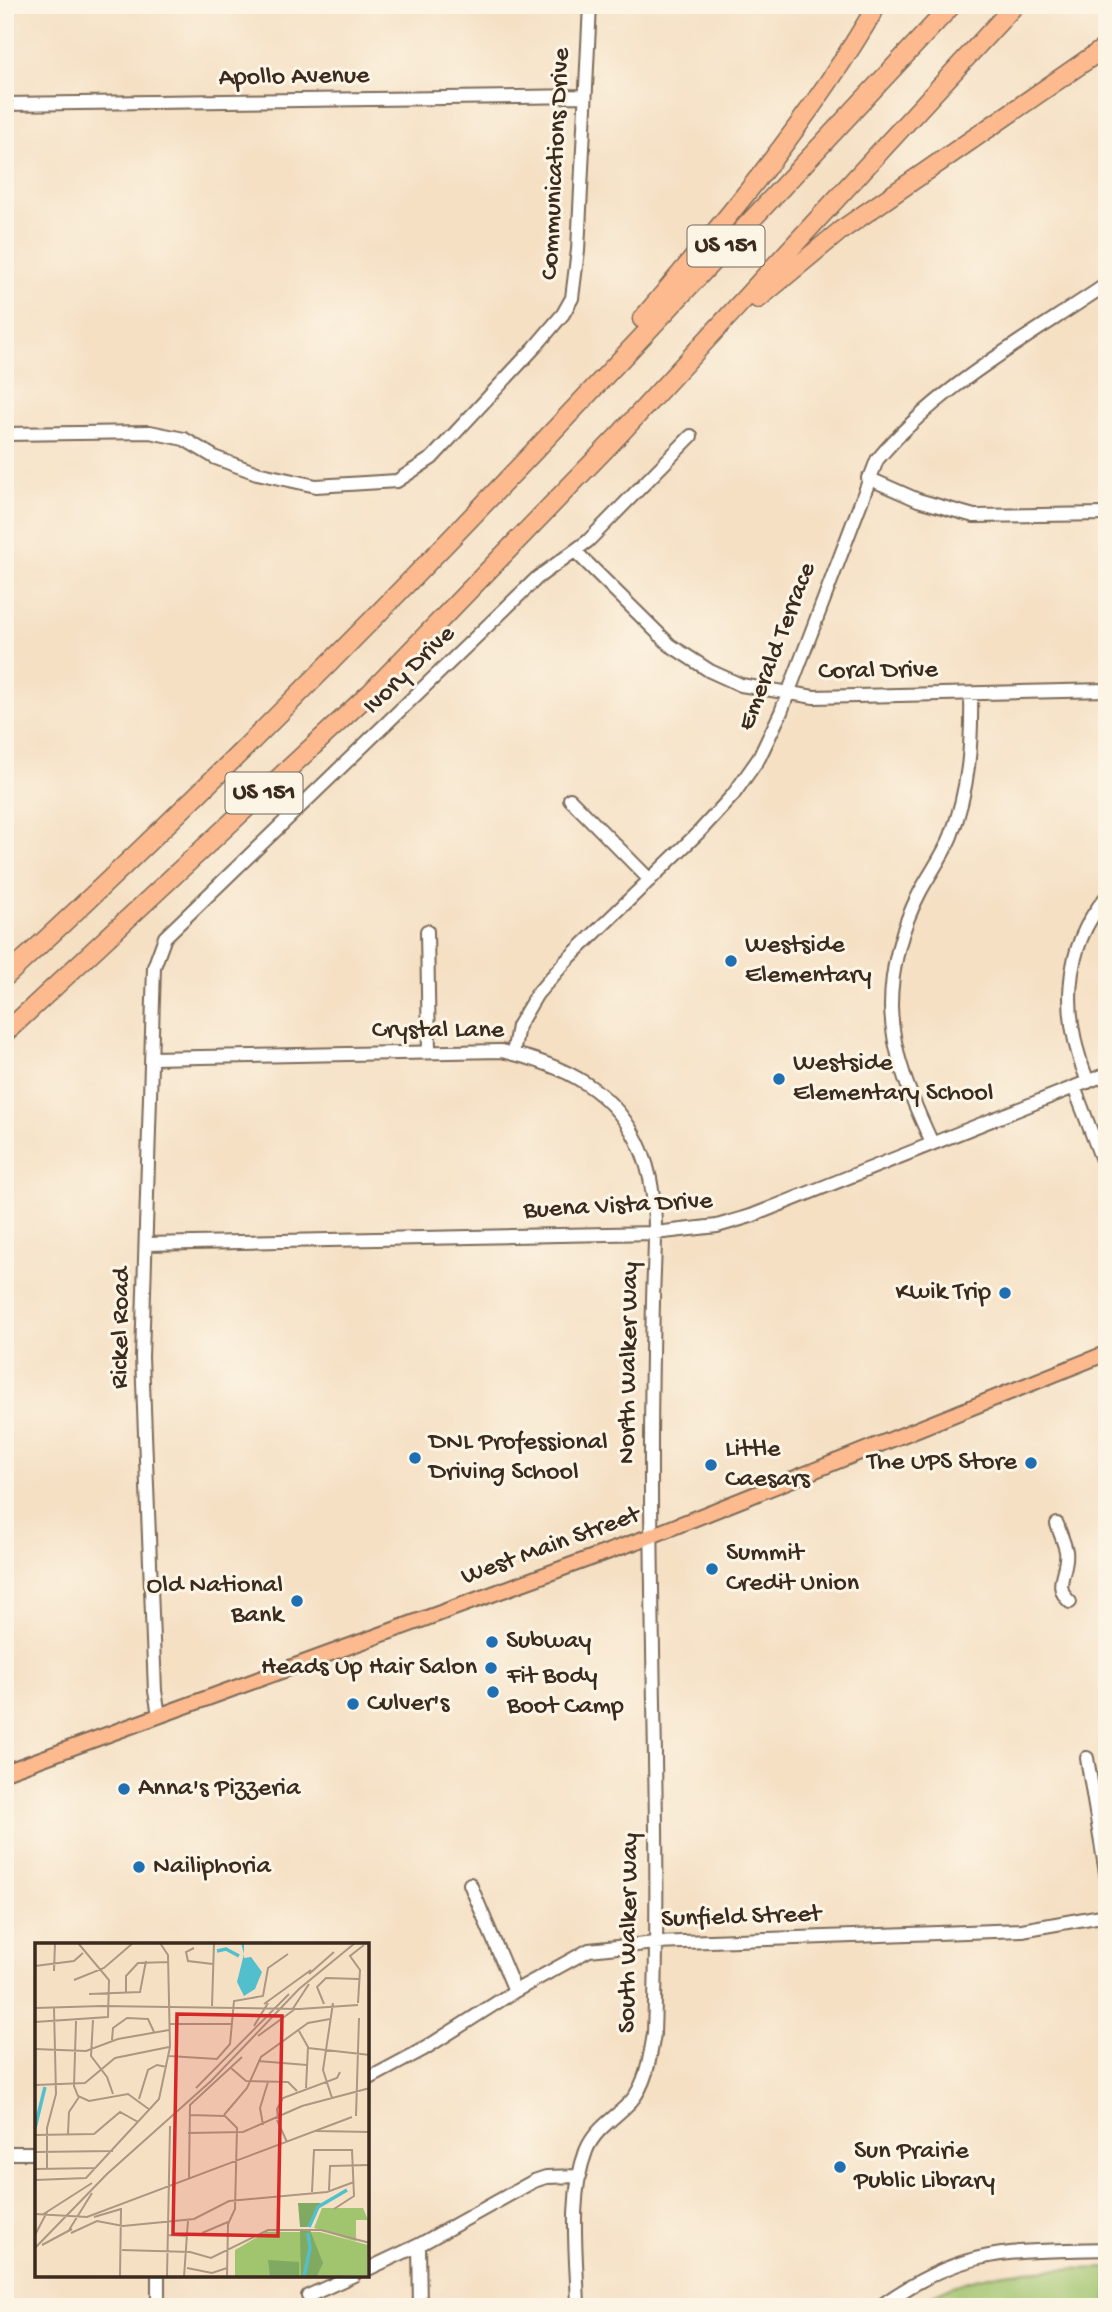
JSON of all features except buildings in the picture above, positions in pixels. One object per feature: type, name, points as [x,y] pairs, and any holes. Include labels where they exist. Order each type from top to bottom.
[{"type":"highway","points":[[500,487],[732,213],[812,109],[877,5]]},
{"type":"highway","name":"US 151","points":[[5,976],[95,895],[273,722],[500,487],[952,5]]},
{"type":"highway","name":"US 151","points":[[5,1033],[370,693],[651,400],[1015,5]]},
{"type":"highway","points":[[651,400],[785,274],[840,231],[1107,46]]},
{"type":"main road","name":"West Main Street","points":[[5,1772],[651,1536],[1107,1353]]},
{"type":"street","name":"Communications Drive","points":[[5,434],[150,432],[171,435],[216,458],[257,473],[316,486],[386,483],[417,470],[535,347],[564,314],[572,298],[578,250],[583,96],[590,5]]},
{"type":"street","name":"Apollo Avenue","points":[[5,104],[583,96]]},
{"type":"street","name":"Emerald Terrace","points":[[513,1054],[518,1026],[537,994],[566,961],[733,795],[759,758],[788,694],[877,460],[899,433],[931,404],[1107,284]]},
{"type":"street","name":"Ivory Drive","points":[[163,942],[537,578],[588,541],[691,436]]},
{"type":"street","points":[[868,478],[918,500],[974,516],[1107,514]]},
{"type":"street","name":"Coral Drive","points":[[575,551],[639,617],[686,657],[741,685],[814,697],[1107,690]]},
{"type":"street","points":[[932,1143],[902,1071],[894,1036],[893,981],[900,944],[908,921],[919,893],[950,839],[965,789],[971,729],[971,694]]},
{"type":"street","points":[[570,799],[650,880]]},
{"type":"street","points":[[1088,1082],[1076,1053],[1068,1010],[1070,979],[1078,945],[1092,913],[1107,896]]},
{"type":"street","points":[[427,931],[429,1052]]},
{"type":"street","name":"Rickel Road","points":[[159,1715],[155,1691],[142,1357],[154,967],[163,942]]},
{"type":"street","name":"Crystal Lane","points":[[152,1058],[429,1052],[513,1054],[555,1065],[581,1078],[607,1099],[627,1123],[642,1152],[651,1183],[655,1233]]},
{"type":"street","name":"Buena Vista Drive","points":[[146,1244],[655,1233],[717,1226],[751,1216],[1107,1074]]},
{"type":"street","points":[[1074,1087],[1107,1173]]},
{"type":"street","name":"North Walker Way","points":[[651,1536],[655,1233]]},
{"type":"street","points":[[1057,1524],[1066,1551],[1066,1562],[1059,1580],[1063,1596],[1070,1602]]},
{"type":"street","name":"South Walker Way","points":[[578,2307],[580,2176],[586,2151],[597,2131],[632,2099],[644,2079],[654,2034],[651,1536]]},
{"type":"street","points":[[1087,1758],[1107,1879]]},
{"type":"street","points":[[470,1884],[515,1991]]},
{"type":"street","name":"Sunfield Street","points":[[369,2078],[425,2049],[515,1991],[589,1950],[655,1943],[1022,1930],[1107,1915]]},
{"type":"street","points":[[5,2153],[35,2153]]},
{"type":"street","points":[[369,2269],[419,2245],[534,2181],[546,2177],[580,2176]]},
{"type":"street","points":[[419,2245],[420,2307]]},
{"type":"street","points":[[879,2307],[909,2285],[944,2267],[989,2254],[1107,2249]]},
{"type":"street","points":[[158,2277],[158,2307]]},
{"type":"street","points":[[308,2296],[350,2277]]},
{"type":"green space","points":[[1107,2268],[1107,2307],[913,2307],[958,2284],[982,2277],[1031,2270]]},
{"type":"place","name":"Westside Elementary","points":[[731,961]]},
{"type":"place","name":"Westside Elementary School","points":[[779,1079]]},
{"type":"place","name":"Kwik Trip","points":[[1005,1293]]},
{"type":"place","name":"DNL Professional Driving School","points":[[415,1458]]},
{"type":"place","name":"The UPS Store","points":[[1031,1463]]},
{"type":"place","name":"Little Caesars","points":[[711,1465]]},
{"type":"place","name":"Summit Credit Union","points":[[712,1569]]},
{"type":"place","name":"Old National Bank","points":[[297,1601]]},
{"type":"place","name":"Subway","points":[[492,1642]]},
{"type":"place","name":"Heads Up Hair Salon","points":[[491,1668]]},
{"type":"place","name":"Fit Body Boot Camp","points":[[493,1692]]},
{"type":"place","name":"Culver's","points":[[353,1704]]},
{"type":"place","name":"Anna's Pizzeria","points":[[124,1789]]},
{"type":"place","name":"Nailiphoria","points":[[139,1867]]},
{"type":"place","name":"Sun Prairie Public Library","points":[[840,2167]]}]
